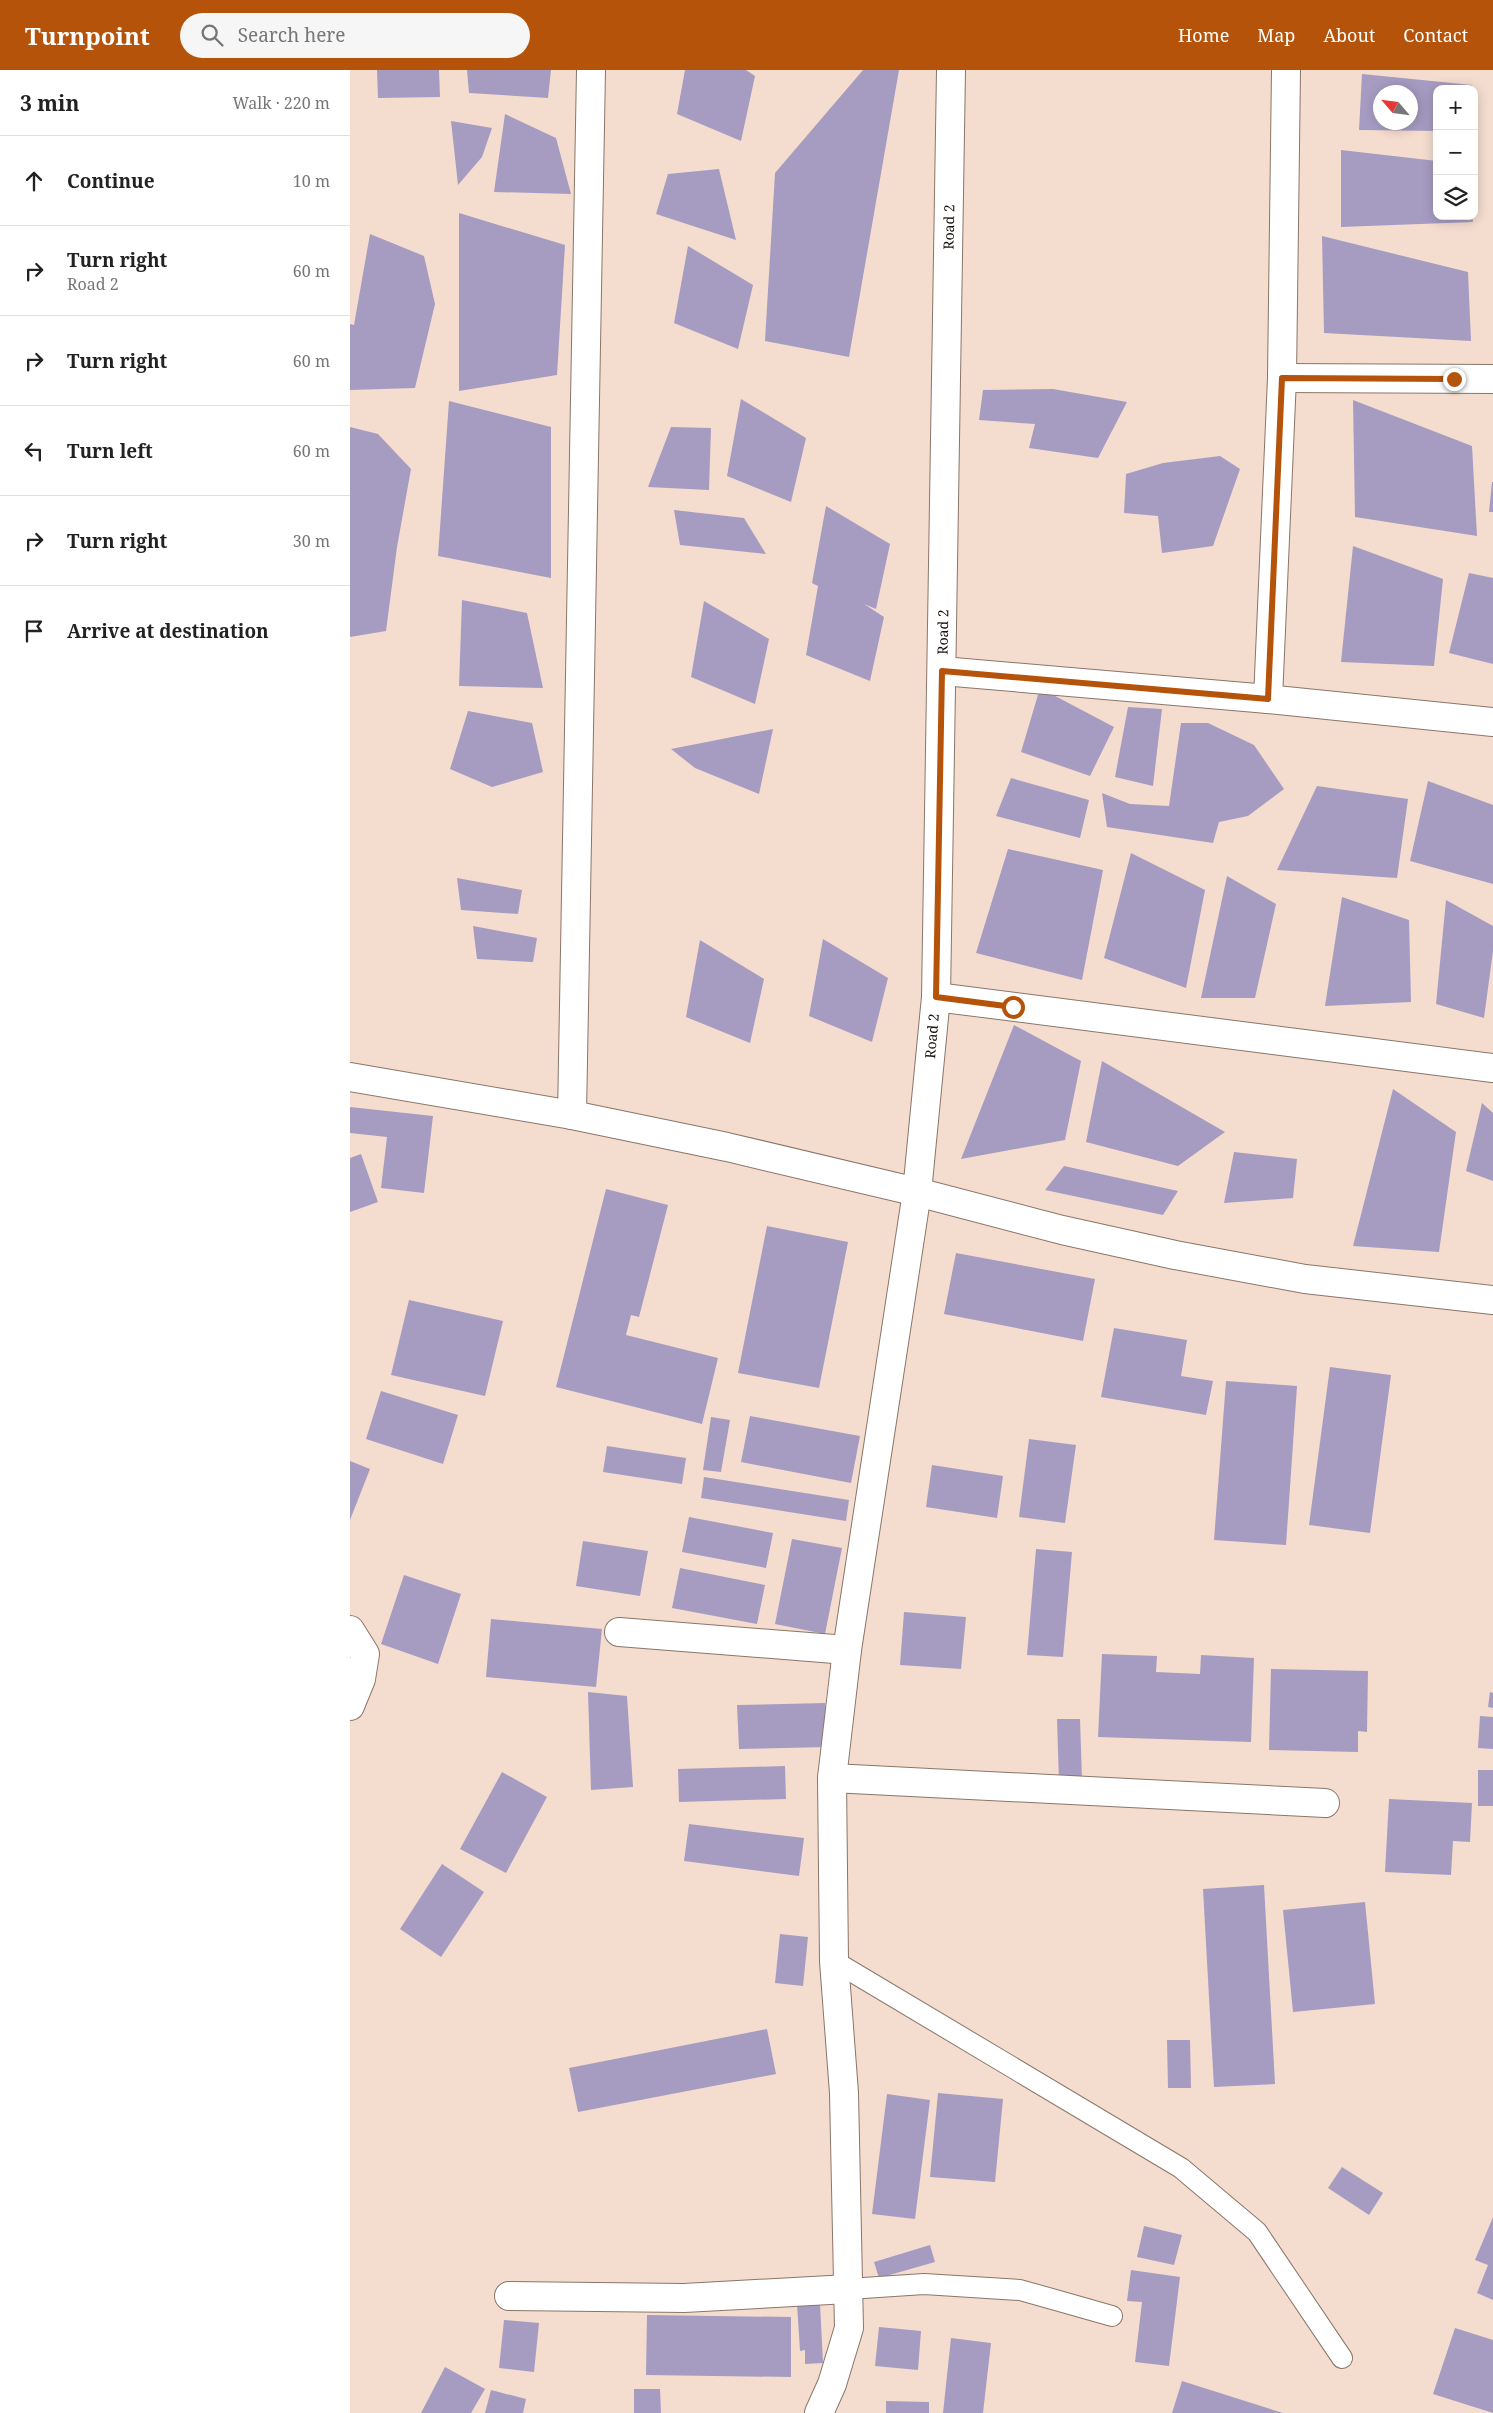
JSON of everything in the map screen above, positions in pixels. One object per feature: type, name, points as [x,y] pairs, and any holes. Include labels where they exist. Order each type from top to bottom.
[{"type":"street","points":[[572,1115],[591,70]]},
{"type":"street","name":"Road 2","points":[[819,2413],[832,2384],[849,2328],[844,2093],[834,1962],[832,1778],[847,1650],[917,1192],[936,997],[951,70]]},
{"type":"street","points":[[1268,699],[1282,378],[1286,70]]},
{"type":"street","points":[[1282,378],[1493,379]]},
{"type":"street","points":[[942,671],[1268,699],[1493,722]]},
{"type":"street","points":[[936,997],[1493,1068]]},
{"type":"street","points":[[350,1077],[572,1115],[727,1147],[917,1192],[1062,1230],[1184,1257],[1305,1279],[1493,1300]]},
{"type":"street","points":[[350,1630],[365,1654],[361,1680],[350,1706]]},
{"type":"street","points":[[619,1632],[847,1650]]},
{"type":"street","points":[[832,1778],[1325,1802]]},
{"type":"street","points":[[509,2296],[684,2298],[848,2289]]},
{"type":"lane","points":[[834,1962],[1181,2168],[1257,2232],[1342,2358]]},
{"type":"lane","points":[[848,2289],[924,2284],[1020,2290],[1112,2316]]},
{"type":"building","points":[[377,70],[439,70],[440,97],[378,98]]},
{"type":"building","points":[[467,70],[551,70],[548,98],[469,93]]},
{"type":"building","points":[[685,70],[746,70],[755,76],[741,141],[677,114]]},
{"type":"building","points":[[863,70],[899,70],[849,357],[765,341],[775,173]]},
{"type":"building","points":[[1362,74],[1472,85],[1433,85],[1433,131],[1359,130]]},
{"type":"building","points":[[505,114],[556,138],[571,194],[494,192]]},
{"type":"building","points":[[451,121],[492,128],[482,157],[458,185]]},
{"type":"building","points":[[1341,150],[1433,161],[1433,220],[1473,220],[1473,222],[1341,227]]},
{"type":"building","points":[[719,169],[736,240],[656,214],[668,174]]},
{"type":"building","points":[[459,213],[565,245],[557,375],[459,391]]},
{"type":"building","points":[[370,234],[424,256],[435,304],[415,388],[350,390],[350,324],[354,325]]},
{"type":"building","points":[[1322,236],[1468,272],[1471,341],[1324,333]]},
{"type":"building","points":[[688,246],[753,285],[738,349],[674,323]]},
{"type":"building","points":[[1053,389],[1127,402],[1098,458],[1029,448],[1035,424],[979,420],[983,390]]},
{"type":"building","points":[[741,399],[806,438],[791,502],[727,476]]},
{"type":"building","points":[[1353,400],[1472,446],[1477,536],[1355,517]]},
{"type":"building","points":[[449,401],[551,427],[551,578],[438,556]]},
{"type":"building","points":[[350,427],[378,434],[411,469],[397,547],[386,631],[350,637]]},
{"type":"building","points":[[671,427],[711,428],[709,490],[648,487]]},
{"type":"building","points":[[1220,456],[1240,469],[1213,546],[1162,553],[1158,516],[1124,513],[1126,474],[1163,463]]},
{"type":"building","points":[[1492,482],[1493,512],[1489,512]]},
{"type":"building","points":[[826,506],[890,544],[876,609],[864,604],[884,617],[870,681],[806,655],[818,586],[812,583]]},
{"type":"building","points":[[674,510],[744,518],[766,554],[680,545]]},
{"type":"building","points":[[1353,546],[1443,579],[1434,666],[1341,662]]},
{"type":"building","points":[[1469,573],[1493,578],[1493,664],[1449,653]]},
{"type":"building","points":[[462,600],[527,613],[543,688],[459,686]]},
{"type":"building","points":[[704,601],[769,639],[755,704],[691,677]]},
{"type":"building","points":[[1040,688],[1114,727],[1090,776],[1021,752]]},
{"type":"building","points":[[1128,707],[1162,709],[1153,786],[1115,777]]},
{"type":"building","points":[[468,711],[532,723],[543,772],[492,787],[450,769]]},
{"type":"building","points":[[1181,723],[1208,723],[1254,745],[1284,789],[1248,816],[1219,822],[1213,843],[1107,827],[1102,793],[1130,804],[1169,806]]},
{"type":"building","points":[[773,729],[759,794],[695,768],[671,749]]},
{"type":"building","points":[[1011,778],[1089,800],[1080,838],[996,816]]},
{"type":"building","points":[[1428,781],[1493,805],[1493,884],[1410,861]]},
{"type":"building","points":[[1317,786],[1408,799],[1397,878],[1277,870]]},
{"type":"building","points":[[1008,849],[1103,870],[1082,980],[976,953]]},
{"type":"building","points":[[1131,853],[1205,890],[1186,988],[1104,958]]},
{"type":"building","points":[[1227,876],[1276,904],[1255,998],[1201,998]]},
{"type":"building","points":[[457,878],[522,890],[518,914],[461,910]]},
{"type":"building","points":[[1342,897],[1409,920],[1411,1002],[1325,1006]]},
{"type":"building","points":[[1446,900],[1493,926],[1493,951],[1484,1018],[1436,1004]]},
{"type":"building","points":[[473,926],[537,938],[533,962],[477,959]]},
{"type":"building","points":[[823,939],[888,978],[872,1042],[809,1016]]},
{"type":"building","points":[[700,940],[764,979],[750,1043],[686,1017]]},
{"type":"building","points":[[1014,1025],[1081,1061],[1065,1140],[961,1159]]},
{"type":"building","points":[[1102,1061],[1225,1132],[1178,1166],[1086,1142]]},
{"type":"building","points":[[1393,1089],[1456,1132],[1439,1252],[1353,1246]]},
{"type":"building","points":[[1482,1103],[1493,1113],[1493,1181],[1466,1171]]},
{"type":"building","points":[[350,1107],[433,1116],[424,1193],[381,1188],[387,1137],[350,1133]]},
{"type":"building","points":[[1234,1152],[1297,1159],[1293,1198],[1224,1203]]},
{"type":"building","points":[[361,1154],[378,1202],[350,1212],[350,1158]]},
{"type":"building","points":[[1064,1166],[1178,1191],[1163,1215],[1045,1190]]},
{"type":"building","points":[[606,1189],[668,1205],[639,1317],[631,1315],[626,1335],[718,1358],[702,1424],[556,1387]]},
{"type":"building","points":[[767,1226],[848,1242],[819,1388],[738,1373]]},
{"type":"building","points":[[956,1253],[1095,1279],[1083,1341],[944,1314]]},
{"type":"building","points":[[409,1300],[503,1321],[485,1396],[391,1375]]},
{"type":"building","points":[[1114,1328],[1187,1340],[1181,1376],[1213,1381],[1206,1415],[1101,1397]]},
{"type":"building","points":[[1330,1367],[1391,1375],[1370,1533],[1309,1525]]},
{"type":"building","points":[[1226,1381],[1297,1386],[1286,1545],[1214,1540]]},
{"type":"building","points":[[381,1391],[458,1415],[443,1464],[366,1439]]},
{"type":"building","points":[[750,1416],[860,1436],[851,1483],[741,1462]]},
{"type":"building","points":[[711,1417],[730,1420],[721,1472],[703,1470]]},
{"type":"building","points":[[1029,1439],[1076,1445],[1065,1523],[1019,1517]]},
{"type":"building","points":[[607,1446],[686,1458],[682,1484],[603,1472]]},
{"type":"building","points":[[350,1461],[370,1469],[350,1520]]},
{"type":"building","points":[[932,1465],[1003,1476],[997,1518],[926,1507]]},
{"type":"building","points":[[704,1477],[849,1500],[846,1521],[701,1498]]},
{"type":"building","points":[[689,1517],[773,1533],[766,1568],[682,1552]]},
{"type":"building","points":[[792,1539],[842,1548],[825,1634],[775,1624]]},
{"type":"building","points":[[583,1541],[648,1551],[640,1596],[576,1586]]},
{"type":"building","points":[[1036,1549],[1072,1552],[1063,1657],[1027,1655]]},
{"type":"building","points":[[680,1568],[765,1585],[757,1624],[672,1608]]},
{"type":"building","points":[[404,1575],[461,1594],[438,1664],[381,1644]]},
{"type":"building","points":[[904,1612],[966,1617],[961,1669],[900,1665]]},
{"type":"building","points":[[491,1619],[602,1629],[596,1687],[486,1677]]},
{"type":"building","points":[[1102,1654],[1157,1656],[1156,1672],[1200,1674],[1201,1655],[1254,1658],[1251,1742],[1098,1737]]},
{"type":"building","points":[[1271,1669],[1368,1671],[1367,1732],[1358,1731],[1358,1752],[1269,1750]]},
{"type":"building","points":[[588,1692],[627,1696],[633,1787],[591,1790]]},
{"type":"building","points":[[1490,1692],[1493,1693],[1493,1708],[1488,1707]]},
{"type":"building","points":[[825,1703],[827,1747],[739,1749],[737,1705]]},
{"type":"building","points":[[1480,1716],[1493,1717],[1493,1749],[1478,1748]]},
{"type":"building","points":[[1057,1719],[1080,1719],[1082,1780],[1059,1782]]},
{"type":"building","points":[[785,1766],[786,1799],[679,1802],[678,1769]]},
{"type":"building","points":[[1478,1770],[1493,1770],[1493,1806],[1478,1806]]},
{"type":"building","points":[[502,1772],[547,1797],[506,1873],[460,1849]]},
{"type":"building","points":[[1389,1799],[1472,1803],[1470,1842],[1453,1841],[1451,1875],[1385,1872]]},
{"type":"building","points":[[689,1824],[804,1838],[799,1876],[684,1861]]},
{"type":"building","points":[[442,1864],[484,1892],[441,1957],[400,1929]]},
{"type":"building","points":[[1264,1885],[1275,2084],[1214,2087],[1203,1889]]},
{"type":"building","points":[[1365,1902],[1375,2004],[1293,2012],[1283,1910]]},
{"type":"building","points":[[780,1934],[808,1937],[803,1986],[775,1983]]},
{"type":"building","points":[[767,2029],[776,2074],[578,2112],[569,2068]]},
{"type":"building","points":[[1167,2040],[1190,2040],[1191,2088],[1168,2088]]},
{"type":"building","points":[[938,2093],[1003,2099],[995,2182],[930,2177]]},
{"type":"building","points":[[887,2094],[930,2100],[915,2219],[872,2214]]},
{"type":"building","points":[[1342,2167],[1383,2193],[1369,2215],[1328,2188]]},
{"type":"building","points":[[1493,2217],[1493,2300],[1477,2293],[1488,2265],[1475,2260]]},
{"type":"building","points":[[1144,2226],[1182,2235],[1174,2265],[1137,2257]]},
{"type":"building","points":[[930,2245],[935,2262],[879,2278],[874,2262]]},
{"type":"building","points":[[1131,2270],[1180,2277],[1169,2366],[1135,2362],[1142,2302],[1127,2301]]},
{"type":"building","points":[[820,2303],[823,2363],[805,2364],[805,2350],[800,2351],[797,2304]]},
{"type":"building","points":[[647,2315],[791,2317],[791,2377],[646,2375]]},
{"type":"building","points":[[504,2320],[539,2323],[534,2372],[499,2368]]},
{"type":"building","points":[[879,2327],[921,2331],[918,2370],[875,2366]]},
{"type":"building","points":[[1455,2328],[1493,2340],[1493,2413],[1433,2394]]},
{"type":"building","points":[[951,2338],[991,2343],[983,2413],[943,2413]]},
{"type":"building","points":[[445,2367],[485,2389],[471,2413],[421,2413]]},
{"type":"building","points":[[1182,2381],[1283,2413],[1172,2413]]},
{"type":"building","points":[[634,2389],[660,2389],[661,2413],[634,2413]]},
{"type":"building","points":[[491,2390],[526,2399],[523,2413],[485,2413]]},
{"type":"building","points":[[886,2401],[929,2402],[929,2413],[886,2413]]},
{"type":"route","points":[[1013,1007],[936,997],[942,671],[1268,699],[1282,378],[1454,379]]}]
